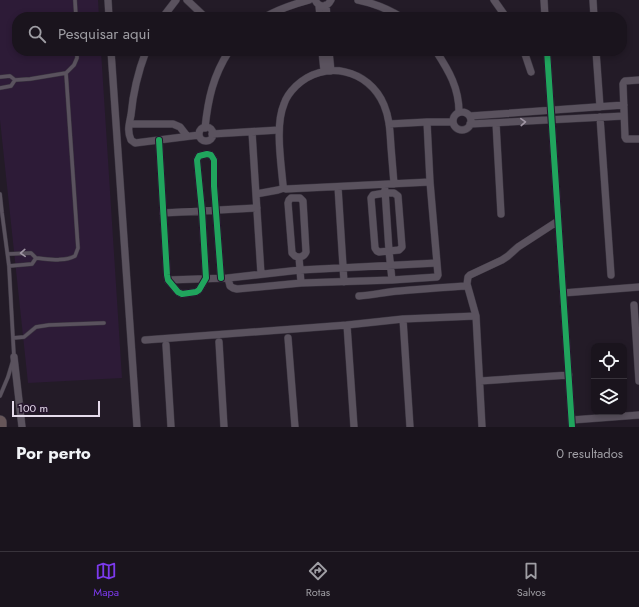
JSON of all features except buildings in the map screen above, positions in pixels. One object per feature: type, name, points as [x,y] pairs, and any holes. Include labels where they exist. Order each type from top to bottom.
[{"type":"highway","points":[[0,422],[0,427]]},
{"type":"street","points":[[108,0],[109,12]]},
{"type":"street","points":[[167,12],[176,0]]},
{"type":"street","points":[[187,0],[200,12]]},
{"type":"street","points":[[273,12],[287,6],[310,0]]},
{"type":"street","points":[[358,0],[377,5],[393,12]]},
{"type":"street","points":[[494,0],[502,12]]},
{"type":"street","points":[[544,0],[545,12]]},
{"type":"street","points":[[593,0],[594,12]]},
{"type":"street","points":[[111,56],[137,427]]},
{"type":"street","points":[[144,56],[139,70],[132,100],[128,134],[131,140],[135,143],[199,135]]},
{"type":"street","points":[[199,135],[201,130],[205,128],[207,106],[215,78],[226,56]]},
{"type":"street","points":[[323,56],[327,71]]},
{"type":"street","points":[[327,71],[329,56]]},
{"type":"street","points":[[439,56],[446,66],[458,95],[459,112]]},
{"type":"street","points":[[526,56],[531,72]]},
{"type":"street","points":[[547,56],[572,423],[639,415]]},
{"type":"street","points":[[596,56],[600,107]]},
{"type":"street","points":[[284,188],[279,130],[280,114],[284,102],[291,91],[300,82],[311,75],[327,71],[343,71],[353,74],[370,84],[377,92],[384,104],[390,124],[394,184]]},
{"type":"street","points":[[639,80],[624,82],[623,84],[625,137],[626,139],[639,139]]},
{"type":"street","points":[[470,116],[624,105]]},
{"type":"street","points":[[585,108],[585,118]]},
{"type":"street","points":[[459,112],[465,112],[470,116],[471,122],[465,129],[462,130],[456,127],[453,122],[454,116],[459,112]]},
{"type":"street","points":[[470,124],[624,116]]},
{"type":"street","points":[[600,118],[611,275]]},
{"type":"street","points":[[159,140],[168,280],[178,292],[182,294],[196,292],[199,290],[206,278],[197,160],[199,156],[207,154],[211,155],[214,160],[216,210],[225,278],[232,288],[237,289],[301,283],[437,277],[427,122]]},
{"type":"street","points":[[390,124],[453,122]]},
{"type":"street","points":[[496,123],[501,214]]},
{"type":"street","points":[[130,124],[174,124],[180,127],[187,136]]},
{"type":"street","points":[[205,128],[210,129],[212,134],[211,139],[206,141]]},
{"type":"street","points":[[212,134],[279,130]]},
{"type":"street","points":[[252,132],[261,274]]},
{"type":"street","points":[[199,135],[206,141]]},
{"type":"street","points":[[206,141],[207,154]]},
{"type":"street","points":[[256,194],[284,188],[430,182]]},
{"type":"street","points":[[385,184],[392,280]]},
{"type":"street","points":[[338,186],[344,282]]},
{"type":"street","points":[[295,188],[296,198]]},
{"type":"street","points":[[385,193],[394,193],[398,196],[402,247],[399,250],[379,252],[376,251],[375,248],[371,198],[372,195],[385,193]]},
{"type":"street","points":[[292,198],[300,198],[303,201],[306,252],[304,256],[299,258],[292,252],[288,203],[292,198]]},
{"type":"street","points":[[163,213],[257,208]]},
{"type":"street","points":[[482,427],[476,316],[467,286],[468,277],[470,274],[502,260],[518,246],[558,221]]},
{"type":"street","points":[[299,258],[301,283]]},
{"type":"street","points":[[168,280],[225,278],[300,270],[437,263]]},
{"type":"street","points":[[359,296],[399,291],[467,286]]},
{"type":"street","points":[[563,293],[639,286]]},
{"type":"street","points":[[634,305],[638,337],[639,381]]},
{"type":"street","points":[[145,340],[347,325],[403,319],[476,316]]},
{"type":"street","points":[[403,319],[410,427]]},
{"type":"street","points":[[347,325],[354,427]]},
{"type":"street","points":[[288,338],[295,427]]},
{"type":"street","points":[[219,342],[224,427]]},
{"type":"street","points":[[166,345],[171,427]]},
{"type":"street","points":[[14,357],[22,427]]},
{"type":"street","points":[[480,381],[569,374]]},
{"type":"lane","points":[[75,0],[76,12]]},
{"type":"lane","points":[[0,77],[10,76],[16,80],[66,73],[74,65],[77,56]]},
{"type":"lane","points":[[8,254],[31,253],[36,258],[58,260],[76,256],[78,248],[66,73]]},
{"type":"lane","points":[[0,88],[11,86],[16,80]]},
{"type":"lane","points":[[0,194],[8,254],[14,357],[0,396]]},
{"type":"lane","points":[[9,266],[32,264],[36,258]]},
{"type":"lane","points":[[13,338],[24,337],[36,327],[49,325],[104,323]]},
{"type":"shaded area","points":[[0,0],[98,0],[99,12],[12,12],[12,56],[101,56],[122,378],[28,383],[0,120]]},
{"type":"cycle path","points":[[547,56],[572,427]]},
{"type":"cycle path","points":[[159,140],[168,280],[178,292],[182,294],[196,292],[199,290],[206,278],[197,160],[199,156],[207,154],[211,155],[214,160],[214,186],[221,278]]}]
